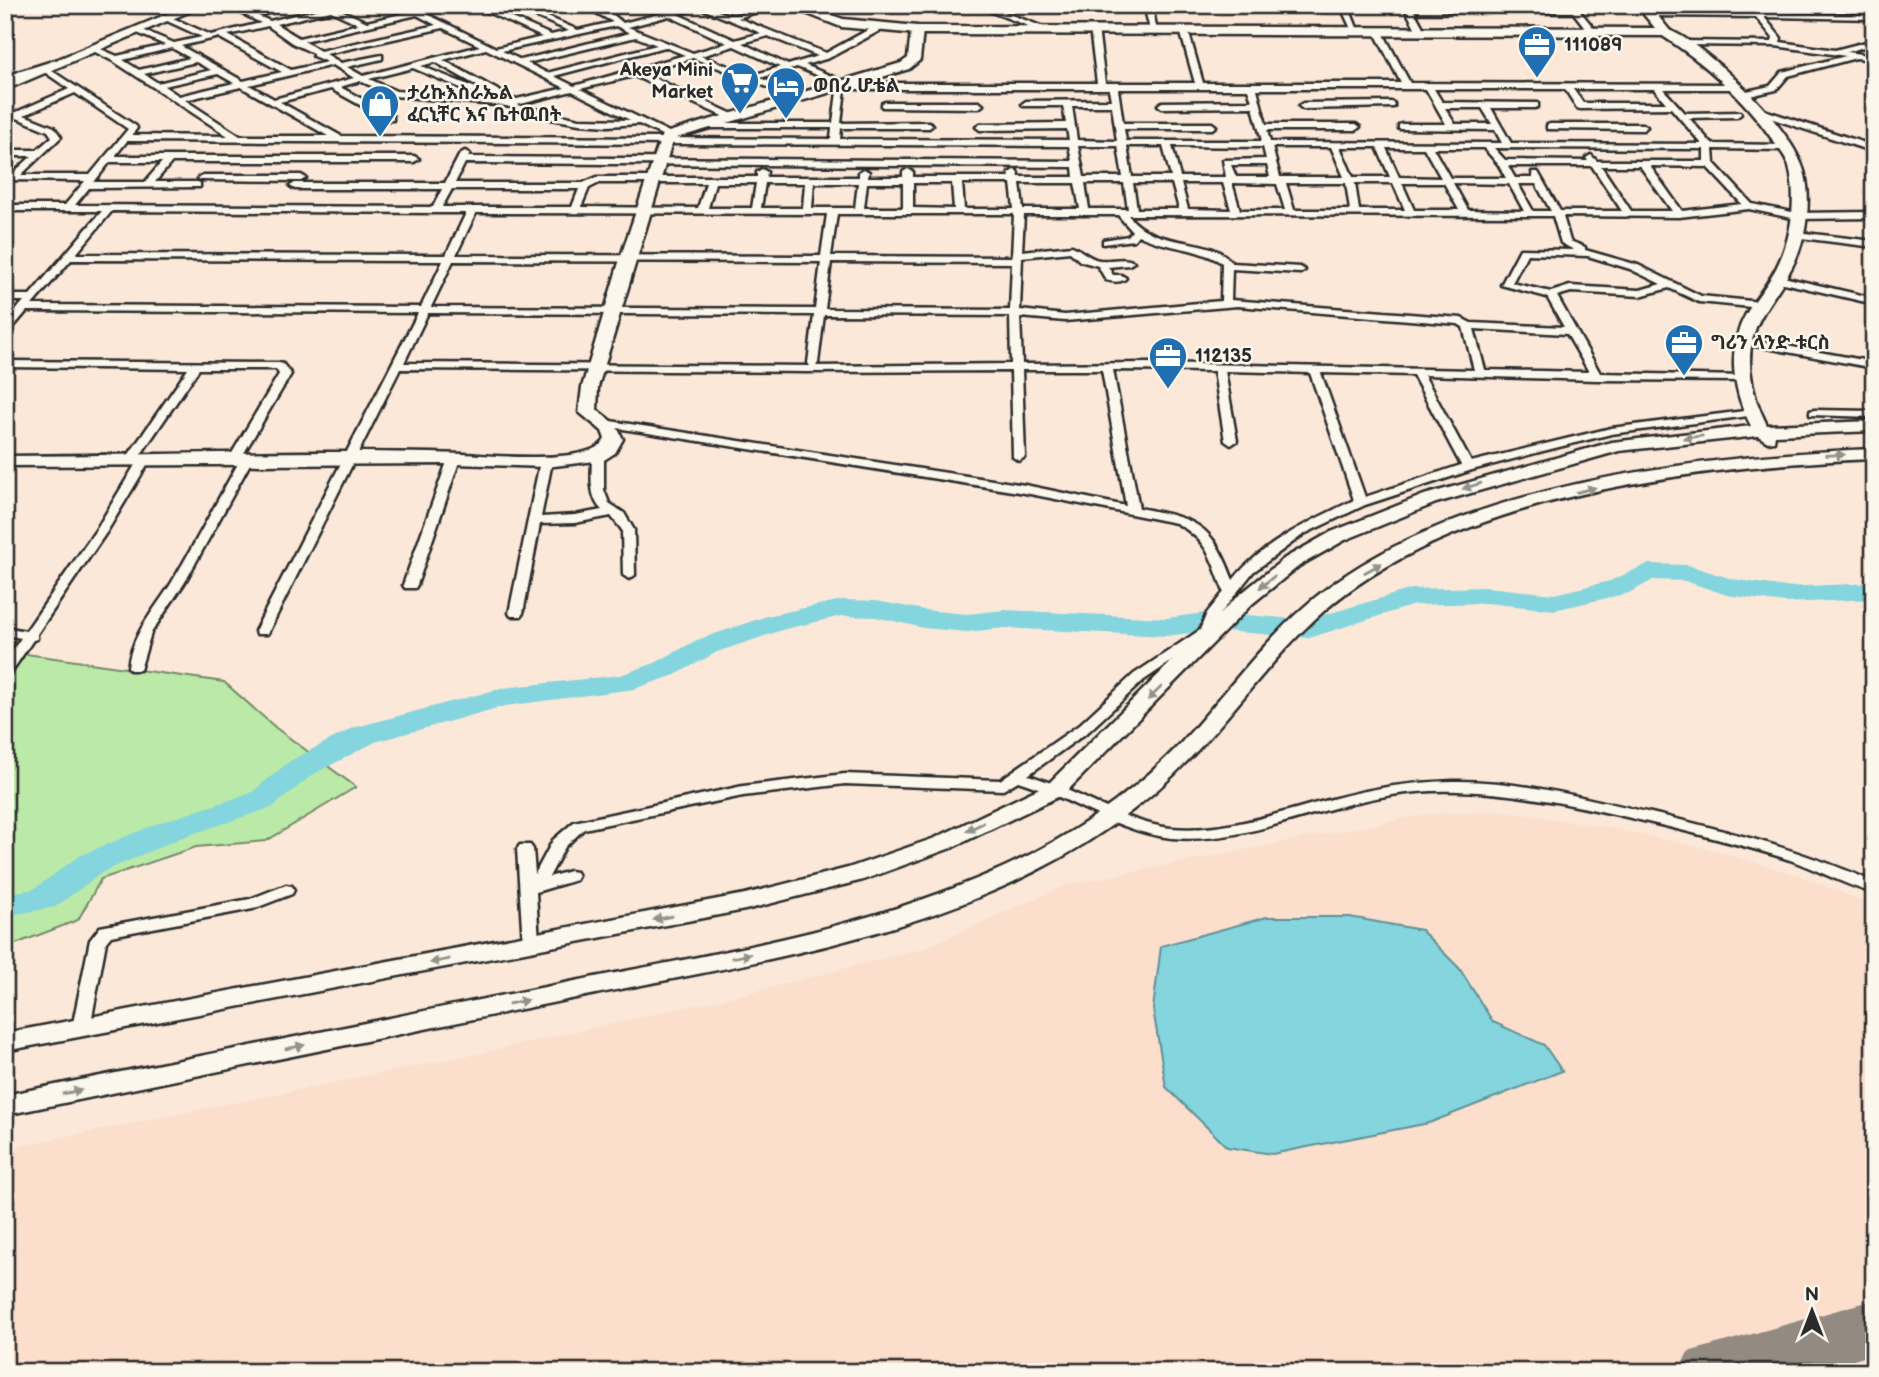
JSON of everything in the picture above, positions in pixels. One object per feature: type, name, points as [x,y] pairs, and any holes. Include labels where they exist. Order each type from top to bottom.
[{"type":"main road","points":[[5,86],[199,5]]},
{"type":"main road","points":[[791,5],[829,20],[878,28],[917,30],[1665,32]]},
{"type":"main road","points":[[1646,10],[1665,32],[1703,55],[1741,90],[1761,112],[1797,169],[1796,235],[1779,279],[1741,341],[1744,379],[1752,413],[1761,430],[1787,456]]},
{"type":"main road","points":[[5,461],[454,459],[546,462],[598,456],[609,449],[614,439],[604,423],[588,412],[596,367],[627,259],[667,138],[911,62],[916,50],[917,30]]},
{"type":"main road","points":[[5,1042],[746,902],[855,874],[943,843],[1056,789],[1205,638],[1238,595],[1338,536],[1430,499],[1618,446],[1761,430],[1874,426]]},
{"type":"main road","points":[[5,1105],[801,944],[879,924],[958,898],[1074,841],[1113,816],[1159,776],[1279,640],[1369,569],[1456,529],[1514,509],[1679,469],[1787,456],[1874,454]]},
{"type":"street","points":[[229,5],[270,24],[316,54],[362,79],[394,93],[509,104],[635,73],[768,33]]},
{"type":"street","points":[[251,15],[289,5]]},
{"type":"street","points":[[402,5],[574,88],[667,138]]},
{"type":"street","points":[[295,41],[451,5]]},
{"type":"street","points":[[477,5],[548,37]]},
{"type":"street","points":[[513,5],[575,30]]},
{"type":"street","points":[[586,5],[604,13],[636,34],[801,97]]},
{"type":"street","points":[[604,13],[635,5]]},
{"type":"street","points":[[731,18],[774,5]]},
{"type":"street","points":[[977,5],[1045,29]]},
{"type":"street","points":[[1148,5],[1154,30]]},
{"type":"street","points":[[1343,5],[1356,31]]},
{"type":"street","points":[[1749,5],[1777,38],[1774,44]]},
{"type":"street","points":[[496,50],[575,30],[671,14],[699,6],[826,56]]},
{"type":"street","points":[[116,59],[223,36],[328,7],[365,24]]},
{"type":"street","points":[[1422,32],[1409,7],[1572,8],[1593,32]]},
{"type":"street","points":[[1646,10],[1872,18]]},
{"type":"street","points":[[671,14],[789,68]]},
{"type":"street","points":[[168,18],[212,38]]},
{"type":"street","points":[[316,54],[441,26]]},
{"type":"street","points":[[753,78],[826,56],[878,28]]},
{"type":"street","points":[[138,30],[176,47],[341,140]]},
{"type":"street","points":[[1094,30],[1101,86]]},
{"type":"street","points":[[1184,30],[1200,86]]},
{"type":"street","points":[[1378,31],[1406,86]]},
{"type":"street","points":[[522,62],[636,34]]},
{"type":"street","points":[[223,36],[288,72]]},
{"type":"street","points":[[1835,53],[1873,42]]},
{"type":"street","points":[[1683,43],[1774,44],[1874,58]]},
{"type":"street","points":[[548,75],[667,45]]},
{"type":"street","points":[[274,101],[485,47]]},
{"type":"street","points":[[93,49],[116,59],[179,99],[235,141]]},
{"type":"street","points":[[179,99],[288,72],[379,57]]},
{"type":"street","points":[[799,65],[843,85],[1657,87],[1741,90],[1773,88],[1785,74],[1855,57]]},
{"type":"street","points":[[137,73],[197,59]]},
{"type":"street","points":[[5,79],[42,64],[65,60]]},
{"type":"street","points":[[437,60],[479,81],[509,104]]},
{"type":"street","points":[[415,66],[538,116],[578,123],[638,122]]},
{"type":"street","points":[[44,69],[132,126],[128,138],[67,209]]},
{"type":"street","points":[[645,70],[736,116]]},
{"type":"street","points":[[155,86],[219,71]]},
{"type":"street","points":[[635,73],[736,116]]},
{"type":"street","points":[[835,143],[843,85]]},
{"type":"street","points":[[332,86],[390,118]]},
{"type":"street","points":[[883,125],[886,86]]},
{"type":"street","points":[[978,86],[981,143]]},
{"type":"street","points":[[1023,86],[1027,104],[1026,127]]},
{"type":"street","points":[[1112,86],[1133,211]]},
{"type":"street","points":[[1158,86],[1167,126]]},
{"type":"street","points":[[1252,86],[1276,181]]},
{"type":"street","points":[[1295,86],[1311,127]]},
{"type":"street","points":[[1381,86],[1409,145]]},
{"type":"street","points":[[1429,87],[1452,127]]},
{"type":"street","points":[[1522,87],[1562,145]]},
{"type":"street","points":[[1567,87],[1595,127]]},
{"type":"street","points":[[1657,87],[1708,145],[1709,164],[1749,205]]},
{"type":"street","points":[[5,120],[77,89]]},
{"type":"street","points":[[1027,104],[1115,103]]},
{"type":"street","points":[[1067,104],[1085,213]]},
{"type":"street","points":[[1205,104],[1217,144]]},
{"type":"street","points":[[1162,105],[1256,104]]},
{"type":"street","points":[[885,105],[979,105]]},
{"type":"street","points":[[929,105],[929,142]]},
{"type":"street","points":[[1344,105],[1363,144]]},
{"type":"street","points":[[1303,106],[1391,105]]},
{"type":"street","points":[[1441,105],[1535,105]]},
{"type":"street","points":[[1485,105],[1508,145]]},
{"type":"street","points":[[1580,106],[1675,105]]},
{"type":"street","points":[[1628,106],[1657,145]]},
{"type":"street","points":[[1761,112],[1874,149]]},
{"type":"street","points":[[1683,116],[1737,114]]},
{"type":"street","points":[[9,178],[40,153],[58,133],[18,115]]},
{"type":"street","points":[[700,126],[929,125]]},
{"type":"street","points":[[980,127],[1072,126]]},
{"type":"street","points":[[1119,126],[1212,126]]},
{"type":"street","points":[[1263,127],[1356,127]]},
{"type":"street","points":[[1402,127],[1497,127]]},
{"type":"street","points":[[1550,127],[1643,127]]},
{"type":"street","points":[[128,138],[235,141],[569,141],[667,138],[767,143],[1784,147]]},
{"type":"street","points":[[280,210],[324,140]]},
{"type":"street","points":[[179,210],[217,159],[235,141]]},
{"type":"street","points":[[406,173],[424,141]]},
{"type":"street","points":[[436,210],[472,141]]},
{"type":"street","points":[[553,186],[569,141]]},
{"type":"street","points":[[756,212],[767,143]]},
{"type":"street","points":[[859,212],[866,143]]},
{"type":"street","points":[[968,143],[969,161]]},
{"type":"street","points":[[1003,143],[1008,161],[1014,168],[1019,212],[1014,313],[1020,414],[1019,457]]},
{"type":"street","points":[[1167,144],[1185,211]]},
{"type":"street","points":[[1334,144],[1350,180],[1355,213]]},
{"type":"street","points":[[1380,145],[1411,213]]},
{"type":"street","points":[[1427,145],[1450,181],[1465,213]]},
{"type":"street","points":[[1486,145],[1502,163],[1530,213]]},
{"type":"street","points":[[1583,145],[1628,213]]},
{"type":"street","points":[[5,153],[40,153]]},
{"type":"street","points":[[110,159],[313,159],[356,173],[406,173]]},
{"type":"street","points":[[148,185],[169,159]]},
{"type":"street","points":[[462,160],[1008,161],[1018,164],[1077,164]]},
{"type":"street","points":[[500,186],[512,161]]},
{"type":"street","points":[[908,162],[908,212]]},
{"type":"street","points":[[1236,211],[1226,162],[1272,162]]},
{"type":"street","points":[[1502,163],[1709,164]]},
{"type":"street","points":[[1530,164],[1557,213],[1566,243]]},
{"type":"street","points":[[1644,164],[1679,214]]},
{"type":"street","points":[[9,178],[148,185],[298,182],[356,173],[406,173],[449,186],[584,186],[604,180],[1539,181]]},
{"type":"street","points":[[702,211],[711,180]]},
{"type":"street","points":[[807,212],[810,180]]},
{"type":"street","points":[[957,181],[959,212]]},
{"type":"street","points":[[1276,181],[1281,182],[1290,212]]},
{"type":"street","points":[[575,211],[584,186]]},
{"type":"street","points":[[5,208],[1679,214],[1749,205],[1797,216],[1874,215]]},
{"type":"street","points":[[5,330],[109,209]]},
{"type":"street","points":[[262,631],[347,460],[427,310],[472,210]]},
{"type":"street","points":[[1120,211],[1135,233],[1206,250],[1220,256],[1227,266],[1226,303]]},
{"type":"street","points":[[813,363],[832,212]]},
{"type":"street","points":[[1105,242],[1131,238],[1135,233]]},
{"type":"street","points":[[1796,235],[1874,244]]},
{"type":"street","points":[[1540,250],[1566,243],[1633,267],[1699,299],[1761,305]]},
{"type":"street","points":[[66,257],[824,259],[1016,257],[1072,250],[1084,259],[1102,264],[1129,262]]},
{"type":"street","points":[[1589,253],[1524,251],[1506,285],[1551,295],[1570,289],[1640,293],[1670,285]]},
{"type":"street","points":[[1102,264],[1110,278],[1121,278]]},
{"type":"street","points":[[1227,266],[1300,270]]},
{"type":"street","points":[[1779,279],[1874,301]]},
{"type":"street","points":[[1551,295],[1597,377]]},
{"type":"street","points":[[5,298],[31,298]]},
{"type":"street","points":[[23,308],[1014,313],[1065,318],[1226,303],[1445,319],[1461,321],[1468,326],[1571,331]]},
{"type":"street","points":[[1468,326],[1480,371]]},
{"type":"street","points":[[1741,341],[1874,365]]},
{"type":"street","points":[[5,364],[279,366],[284,370],[177,584],[152,622],[135,656],[135,667]]},
{"type":"street","points":[[5,671],[32,636],[196,365]]},
{"type":"street","points":[[398,366],[1219,368],[1315,372],[1480,371],[1597,377],[1744,379]]},
{"type":"street","points":[[1107,367],[1133,509]]},
{"type":"street","points":[[1219,368],[1231,441]]},
{"type":"street","points":[[1315,372],[1362,502]]},
{"type":"street","points":[[1416,372],[1468,467]]},
{"type":"street","points":[[533,887],[566,832],[579,825],[779,786],[845,779],[1003,785],[1084,728],[1139,677],[1205,638],[1214,613],[1238,595],[1248,569],[1300,531],[1362,502],[1468,467],[1611,432],[1752,413]]},
{"type":"street","points":[[1814,414],[1874,414]]},
{"type":"street","points":[[604,423],[1133,509],[1180,520],[1195,527],[1217,550],[1238,595]]},
{"type":"street","points":[[598,456],[598,490],[603,505],[620,516],[628,530],[629,575]]},
{"type":"street","points":[[410,585],[454,459]]},
{"type":"street","points":[[516,613],[546,462]]},
{"type":"street","points":[[533,521],[575,519],[610,512]]},
{"type":"street","points":[[5,631],[32,636]]},
{"type":"street","points":[[1016,776],[1056,789],[1113,816],[1152,830],[1196,833],[1222,830],[1388,790],[1488,785],[1559,796],[1746,841],[1838,871],[1874,888]]},
{"type":"street","points":[[525,849],[533,887],[531,943]]},
{"type":"street","points":[[533,887],[570,876]]},
{"type":"street","points":[[81,1028],[98,940],[106,931],[253,904],[286,890]]},
{"type":"shaded area","points":[[1657,5],[1746,5],[1754,14],[1664,13]]},
{"type":"shaded area","points":[[1505,811],[1615,829],[1712,850],[1801,876],[1874,906],[1874,1372],[5,1372],[5,1149],[476,1054],[745,994],[925,948],[1066,885],[1428,814]]},
{"type":"green space","points":[[5,651],[224,682],[276,728],[356,787],[266,841],[196,847],[101,879],[78,920],[5,948]]},
{"type":"water","points":[[1267,917],[1350,917],[1421,930],[1459,968],[1493,1022],[1544,1045],[1562,1071],[1429,1123],[1272,1154],[1227,1147],[1166,1087],[1153,1009],[1161,946]]},
{"type":"waterway","points":[[5,905],[43,899],[91,864],[168,831],[262,800],[301,768],[364,735],[503,697],[624,683],[665,669],[707,646],[777,622],[842,608],[876,609],[924,619],[967,623],[1004,619],[1114,622],[1167,627],[1212,621],[1309,629],[1412,597],[1486,595],[1554,602],[1619,587],[1648,572],[1688,573],[1727,587],[1785,595],[1874,591]]},
{"type":"taxiway","points":[[1711,1372],[1874,1327]]},
{"type":"place","name":"111089","points":[[1537,79]]},
{"type":"place","name":"Akeya Mini Market","points":[[740,115]]},
{"type":"place","name":"ወበሪ ሆቴል","points":[[786,120]]},
{"type":"place","name":"ታሪኩእስራኤል ፈርኒቸር እና ቤተዉበት","points":[[380,138]]},
{"type":"place","name":"ግሪን ላንድ ቱርስ","points":[[1684,377]]},
{"type":"place","name":"112135","points":[[1168,390]]}]
